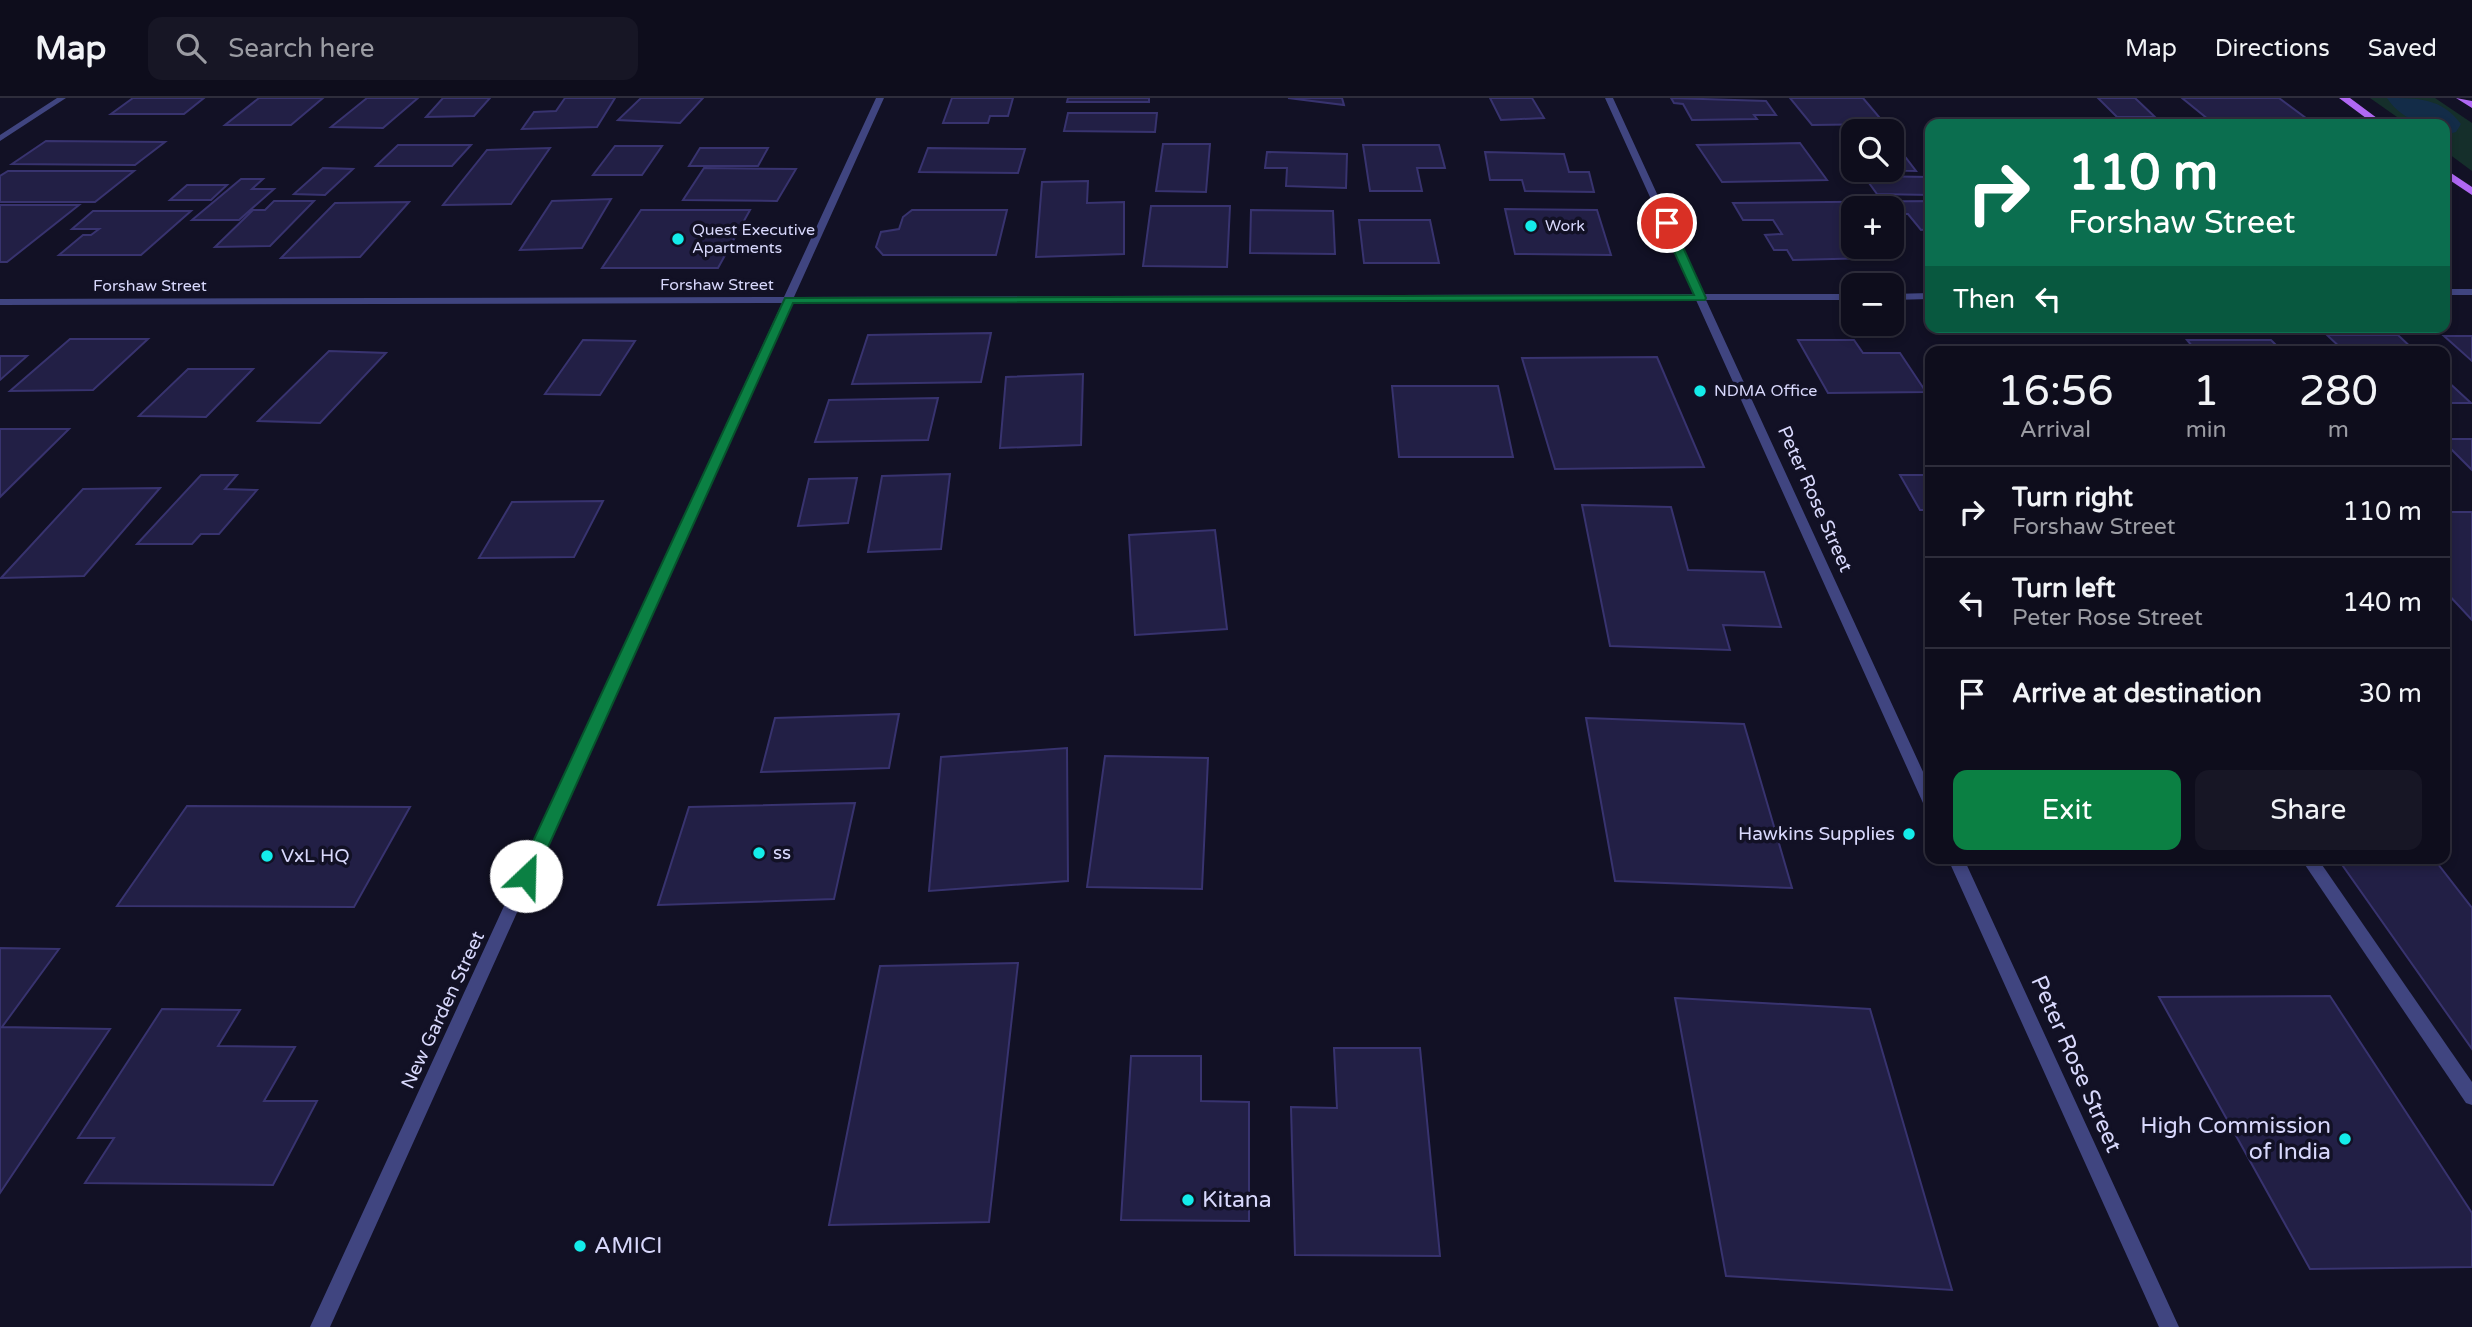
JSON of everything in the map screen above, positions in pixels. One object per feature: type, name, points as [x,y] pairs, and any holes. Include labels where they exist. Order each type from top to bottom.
[{"type":"main road","points":[[2344,98],[2373,119]]},
{"type":"main road","points":[[2461,98],[2472,105]]},
{"type":"main road","points":[[2450,176],[2472,192]]},
{"type":"street","points":[[0,139],[62,98]]},
{"type":"street","name":"New Garden Street","points":[[320,1327],[880,98]]},
{"type":"street","name":"Peter Rose Street","points":[[1609,98],[1925,792]]},
{"type":"street","points":[[2450,292],[2472,292]]},
{"type":"street","points":[[1904,297],[1925,296]]},
{"type":"street","name":"Forshaw Street","points":[[0,302],[1841,297]]},
{"type":"street","name":"Peter Rose Street","points":[[1958,864],[2169,1327]]},
{"type":"street","points":[[2312,864],[2472,1097]]},
{"type":"green space","points":[[2370,98],[2435,98],[2472,123],[2472,171],[2450,155],[2450,119],[2400,119]]},
{"type":"building","points":[[133,98],[204,98],[184,114],[111,114]]},
{"type":"building","points":[[259,98],[323,98],[291,125],[225,125]]},
{"type":"building","points":[[367,98],[418,98],[383,128],[331,127]]},
{"type":"building","points":[[443,98],[490,98],[474,116],[426,117]]},
{"type":"building","points":[[565,98],[615,98],[597,127],[522,129],[534,112],[556,111]]},
{"type":"building","points":[[641,98],[703,98],[680,123],[618,120]]},
{"type":"building","points":[[952,98],[1013,98],[1008,116],[990,116],[988,123],[943,123]]},
{"type":"building","points":[[1068,98],[1149,98],[1149,102],[1067,102]]},
{"type":"building","points":[[1288,98],[1342,98],[1344,105]]},
{"type":"building","points":[[1490,98],[1532,98],[1544,118],[1501,120]]},
{"type":"building","points":[[1671,98],[1766,101],[1776,115],[1754,115],[1757,119],[1692,120],[1683,104],[1674,103]]},
{"type":"building","points":[[1790,98],[1863,98],[1881,119],[1841,119],[1841,125],[1812,125]]},
{"type":"building","points":[[2098,98],[2135,98],[2155,117],[2117,117]]},
{"type":"building","points":[[2182,98],[2279,98],[2307,119],[2208,119]]},
{"type":"building","points":[[1068,113],[1157,113],[1155,132],[1064,131]]},
{"type":"building","points":[[46,141],[165,142],[135,165],[12,164]]},
{"type":"building","points":[[1800,143],[1827,180],[1722,182],[1697,145]]},
{"type":"building","points":[[1163,144],[1210,144],[1206,192],[1156,191]]},
{"type":"building","points":[[398,145],[471,145],[452,166],[376,166]]},
{"type":"building","points":[[1363,145],[1439,145],[1445,168],[1417,168],[1422,191],[1370,191]]},
{"type":"building","points":[[615,146],[662,146],[642,175],[593,175]]},
{"type":"building","points":[[550,148],[511,204],[443,205],[487,150]]},
{"type":"building","points":[[700,148],[768,148],[758,166],[689,166]]},
{"type":"building","points":[[928,148],[1025,149],[1018,173],[919,172]]},
{"type":"building","points":[[1267,152],[1347,154],[1346,188],[1286,186],[1287,168],[1265,168]]},
{"type":"building","points":[[1485,152],[1564,154],[1569,172],[1589,172],[1594,192],[1525,191],[1522,180],[1490,180]]},
{"type":"building","points":[[1904,155],[1916,171],[1904,171]]},
{"type":"building","points":[[323,168],[353,169],[325,195],[294,194]]},
{"type":"building","points":[[704,168],[796,169],[777,201],[683,200]]},
{"type":"building","points":[[8,171],[134,171],[95,202],[0,202],[0,176]]},
{"type":"building","points":[[1904,177],[1925,177],[1925,195],[1877,194],[1868,182],[1904,182]]},
{"type":"building","points":[[241,179],[263,179],[252,189],[274,189],[239,220],[192,220]]},
{"type":"building","points":[[1088,181],[1087,203],[1124,202],[1124,254],[1036,257],[1042,182]]},
{"type":"building","points":[[187,185],[227,185],[211,200],[170,200]]},
{"type":"building","points":[[611,199],[582,248],[520,250],[552,201]]},
{"type":"building","points":[[274,201],[314,201],[270,246],[215,247],[253,210],[265,210]]},
{"type":"building","points":[[1904,201],[1925,201],[1925,230],[1921,230],[1908,214],[1904,214]]},
{"type":"building","points":[[409,202],[360,257],[281,258],[335,203]]},
{"type":"building","points":[[1841,202],[1841,259],[1793,260],[1787,250],[1774,250],[1765,235],[1782,234],[1773,220],[1743,220],[1733,203]]},
{"type":"building","points":[[0,205],[79,205],[7,262],[0,262]]},
{"type":"building","points":[[1151,206],[1230,206],[1227,267],[1143,266]]},
{"type":"building","points":[[1505,209],[1597,210],[1611,255],[1515,254]]},
{"type":"building","name":"Quest Executive Apartments","points":[[641,210],[750,210],[718,268],[602,268]]},
{"type":"building","points":[[912,210],[1007,210],[996,255],[883,255],[876,247],[881,232],[899,229],[903,217]]},
{"type":"building","points":[[1251,210],[1333,211],[1335,254],[1250,253]]},
{"type":"building","points":[[93,211],[191,211],[141,255],[59,255],[83,235],[91,235],[99,229],[72,229]]},
{"type":"building","points":[[1359,220],[1430,220],[1439,263],[1364,263]]},
{"type":"building","points":[[991,333],[981,382],[852,384],[868,335]]},
{"type":"building","points":[[2327,335],[2398,335],[2410,346],[2339,346]]},
{"type":"building","points":[[2444,336],[2472,336],[2472,361]]},
{"type":"building","points":[[70,339],[148,339],[93,390],[10,391]]},
{"type":"building","points":[[583,340],[635,341],[600,395],[545,394]]},
{"type":"building","points":[[1798,340],[1854,340],[1863,353],[1900,353],[1925,390],[1925,392],[1828,393]]},
{"type":"building","points":[[2187,340],[2271,340],[2277,346],[2192,346]]},
{"type":"building","points":[[329,351],[386,353],[320,423],[258,421]]},
{"type":"building","points":[[0,356],[27,356],[0,380]]},
{"type":"building","points":[[1657,357],[1704,467],[1555,469],[1522,358]]},
{"type":"building","points":[[188,369],[253,369],[206,417],[139,416]]},
{"type":"building","points":[[1083,374],[1081,445],[1000,448],[1006,377]]},
{"type":"building","points":[[2450,384],[2471,403],[2450,403]]},
{"type":"building","points":[[1392,386],[1498,386],[1513,457],[1399,457]]},
{"type":"building","points":[[938,398],[928,440],[815,442],[829,400]]},
{"type":"building","points":[[0,429],[69,429],[0,497]]},
{"type":"building","points":[[2450,439],[2472,439],[2472,470],[2450,448]]},
{"type":"building","points":[[950,474],[941,549],[868,552],[882,476]]},
{"type":"building","points":[[201,475],[237,475],[225,489],[257,490],[219,534],[201,534],[192,544],[137,544]]},
{"type":"building","points":[[1900,475],[1925,475],[1925,510],[1920,510]]},
{"type":"building","points":[[857,478],[848,523],[798,526],[809,479]]},
{"type":"building","points":[[160,488],[84,576],[1,578],[83,489]]},
{"type":"building","points":[[603,501],[574,557],[479,558],[512,502]]},
{"type":"building","points":[[1582,505],[1671,507],[1688,570],[1764,572],[1781,627],[1723,625],[1730,650],[1610,646]]},
{"type":"building","points":[[2450,512],[2472,512],[2472,620],[2450,596]]},
{"type":"building","points":[[1215,530],[1227,629],[1135,635],[1129,535]]},
{"type":"building","points":[[899,714],[889,768],[761,772],[775,718]]},
{"type":"building","points":[[1586,718],[1744,724],[1792,888],[1615,881]]},
{"type":"building","points":[[1067,748],[1068,881],[929,891],[941,757]]},
{"type":"building","points":[[1105,756],[1208,758],[1202,889],[1087,887]]},
{"type":"building","name":"ss","points":[[855,803],[834,899],[658,905],[689,807]]},
{"type":"building","name":"VxL HQ","points":[[187,806],[410,807],[354,907],[117,906]]},
{"type":"building","points":[[2342,864],[2438,864],[2472,908],[2472,1049]]},
{"type":"building","points":[[0,948],[59,949],[2,1027],[110,1029],[0,1193]]},
{"type":"building","points":[[1018,963],[989,1222],[829,1225],[880,966]]},
{"type":"building","points":[[2330,996],[2472,1213],[2472,1267],[2310,1269],[2159,997]]},
{"type":"building","points":[[1675,998],[1870,1009],[1952,1290],[1726,1276]]},
{"type":"building","points":[[162,1009],[240,1010],[218,1046],[295,1047],[264,1101],[317,1101],[273,1185],[85,1183],[114,1138],[78,1138]]},
{"type":"building","points":[[1334,1048],[1420,1048],[1440,1256],[1295,1255],[1291,1107],[1337,1108]]},
{"type":"building","points":[[1131,1056],[1201,1056],[1201,1101],[1249,1102],[1249,1221],[1121,1220]]},
{"type":"waterway","points":[[2405,98],[2436,119]]},
{"type":"place","name":"Work","points":[[1531,226]]},
{"type":"place","name":"Quest Executive Apartments","points":[[678,239]]},
{"type":"place","name":"NDMA Office","points":[[1700,391]]},
{"type":"place","name":"Hawkins Supplies","points":[[1909,834]]},
{"type":"place","name":"ss","points":[[759,853]]},
{"type":"place","name":"VxL HQ","points":[[267,856]]},
{"type":"place","name":"High Commission of India","points":[[2345,1139]]},
{"type":"place","name":"Kitana","points":[[1188,1200]]},
{"type":"place","name":"AMICI","points":[[580,1246]]},
{"type":"route","points":[[526,876],[789,300],[1701,298],[1667,223]]}]
